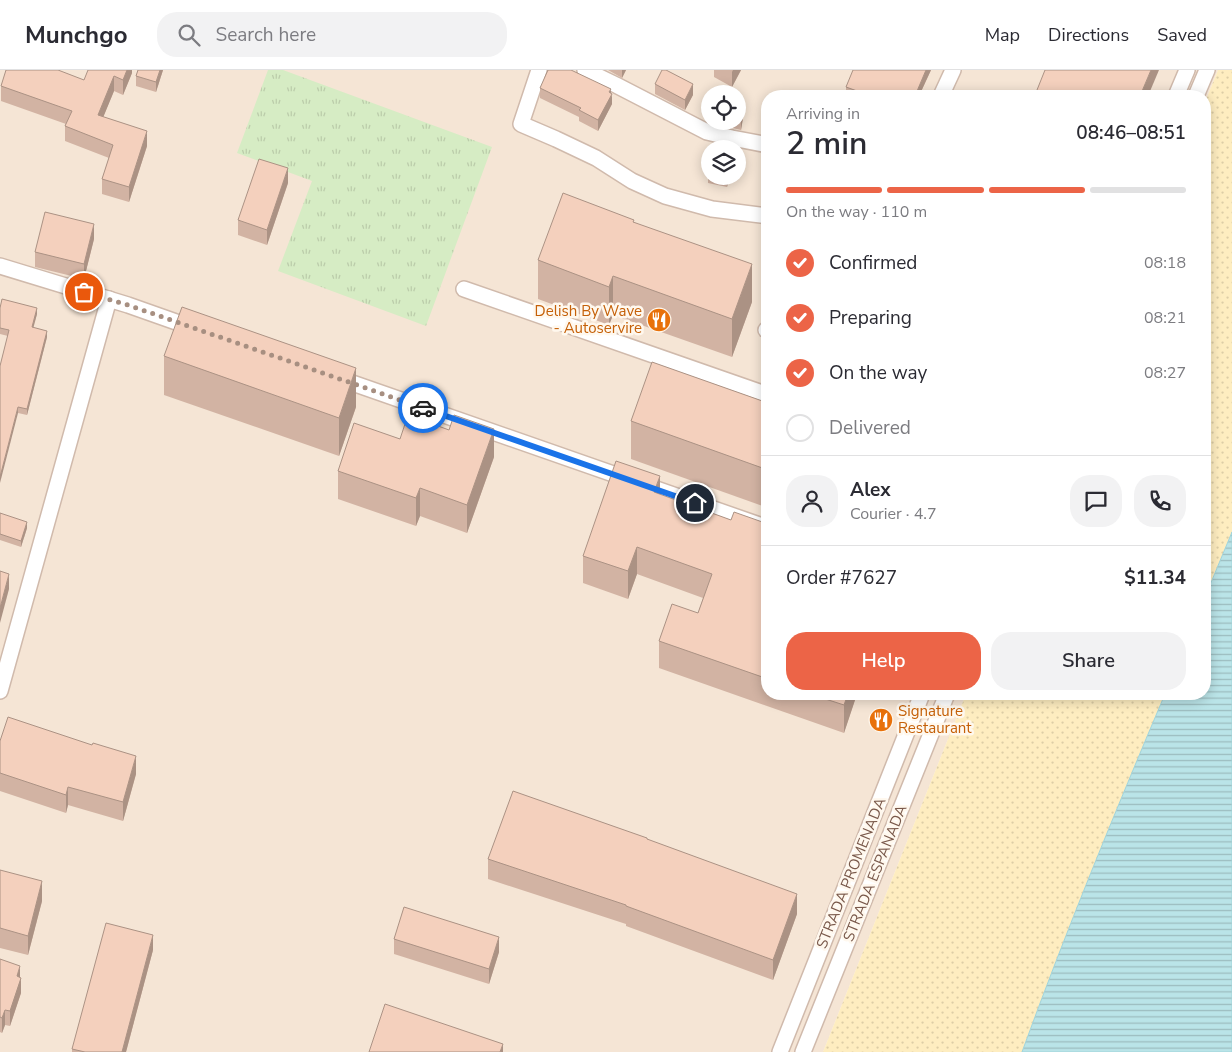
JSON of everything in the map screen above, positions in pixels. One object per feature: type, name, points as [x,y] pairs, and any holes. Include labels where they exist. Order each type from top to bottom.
[{"type":"street","points":[[540,70],[521,124],[596,158],[632,181],[665,196],[712,209],[761,215]]},
{"type":"street","points":[[585,70],[707,132],[761,144]]},
{"type":"street","points":[[944,90],[953,70]]},
{"type":"street","points":[[1179,90],[1187,70]]},
{"type":"street","points":[[1199,90],[1207,70]]},
{"type":"street","points":[[0,266],[109,299],[211,334]]},
{"type":"street","points":[[464,289],[761,393]]},
{"type":"street","points":[[0,691],[109,299]]},
{"type":"street","points":[[322,373],[761,526]]},
{"type":"street","name":"STRADA PROMENADA","points":[[780,1052],[920,700]]},
{"type":"street","name":"STRADA ESPANADA","points":[[803,1052],[945,700]]},
{"type":"shaded area","points":[[0,70],[1218,70],[1210,90],[761,90],[761,700],[964,700],[823,1052],[0,1052]]},
{"type":"sand","points":[[1218,70],[1232,70],[1232,532],[1211,583],[1211,90]]},
{"type":"sand","points":[[964,700],[1163,700],[1091,872],[1022,1052],[823,1052]]},
{"type":"green space","points":[[268,70],[283,70],[492,147],[426,326],[278,271],[312,181],[237,153]]},
{"type":"water","points":[[1232,532],[1232,1052],[1022,1052],[1091,872],[1163,700],[1211,700],[1211,583]]},
{"type":"building","points":[[6,70],[58,70],[84,80],[88,70],[127,70],[123,80],[114,76],[98,115],[147,131],[129,187],[102,179],[113,145],[65,126],[72,111],[1,86]]},
{"type":"building","points":[[138,70],[160,70],[156,82],[136,76]]},
{"type":"building","points":[[548,70],[571,70],[611,89],[609,92],[612,94],[598,120],[579,110],[581,108],[540,88]]},
{"type":"building","points":[[662,70],[666,70],[693,84],[685,100],[655,84]]},
{"type":"building","points":[[853,70],[926,70],[918,90],[854,90],[846,87]]},
{"type":"building","points":[[1045,70],[1151,70],[1143,90],[1037,90]]},
{"type":"building","points":[[259,159],[288,168],[267,230],[238,220]]},
{"type":"building","points":[[563,193],[634,220],[633,222],[752,264],[732,319],[613,276],[609,287],[538,260]]},
{"type":"building","points":[[45,212],[94,224],[84,264],[35,252]]},
{"type":"building","points":[[2,299],[37,308],[32,327],[47,331],[27,409],[18,407],[0,477],[0,366],[9,330],[0,328]]},
{"type":"building","points":[[182,307],[356,368],[339,418],[164,356]]},
{"type":"building","points":[[652,362],[761,401],[761,467],[631,421]]},
{"type":"building","points":[[408,415],[449,430],[454,415],[494,429],[467,505],[420,488],[416,498],[338,471],[354,423],[400,439]]},
{"type":"building","points":[[616,461],[660,476],[654,492],[731,520],[734,512],[761,522],[761,677],[659,641],[672,604],[698,613],[712,574],[637,547],[628,571],[583,556]]},
{"type":"building","points":[[0,513],[27,522],[21,541],[0,534]]},
{"type":"building","points":[[0,571],[9,574],[0,608]]},
{"type":"building","points":[[829,700],[846,700],[844,705]]},
{"type":"building","points":[[8,717],[92,745],[93,743],[136,756],[123,802],[68,787],[66,795],[0,773],[0,741]]},
{"type":"building","points":[[513,791],[647,838],[797,894],[773,960],[626,905],[488,859]]},
{"type":"building","points":[[0,870],[42,881],[28,936],[0,928]]},
{"type":"building","points":[[404,907],[499,937],[489,969],[394,939]]},
{"type":"building","points":[[106,923],[153,935],[122,1052],[85,1052],[72,1049]]},
{"type":"building","points":[[0,959],[20,966],[17,976],[21,978],[10,1011],[5,1010],[2,1018],[0,1017]]},
{"type":"building","points":[[385,1004],[503,1044],[500,1052],[369,1052]]},
{"type":"way so far","points":[[84,292],[128,305],[423,408]]},
{"type":"place","name":"Delish By Wave - Autoservire","points":[[659,320]]},
{"type":"place","name":"Signature Restaurant","points":[[881,720]]},
{"type":"route","points":[[423,408],[695,503]]}]
